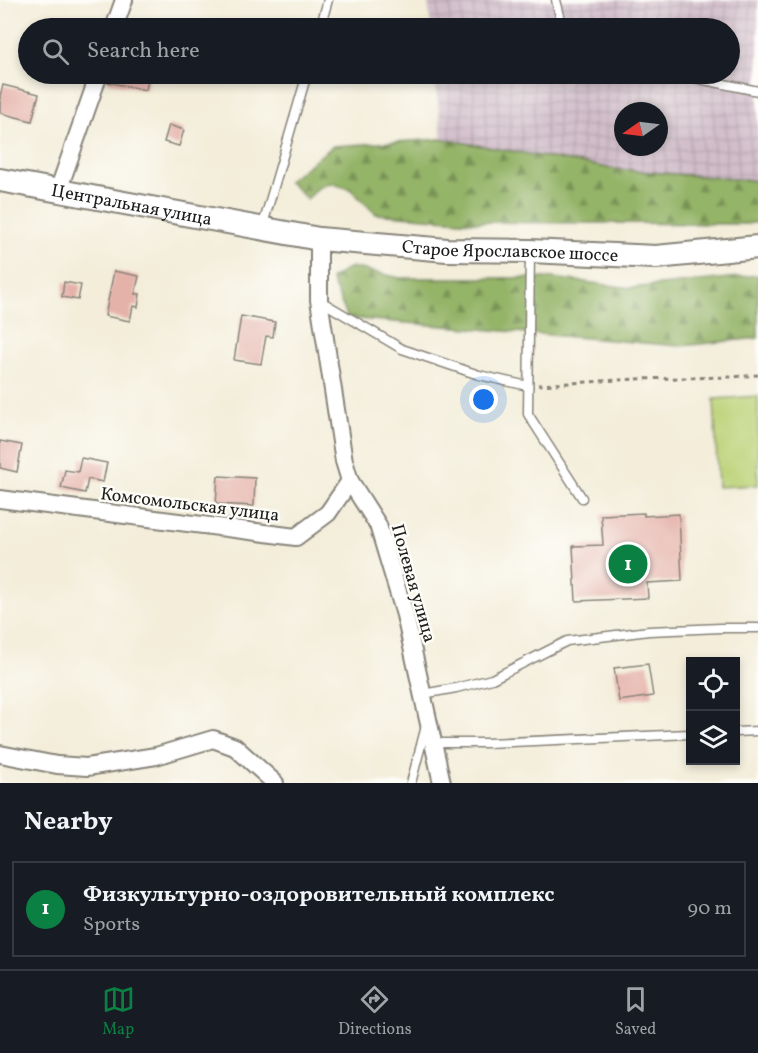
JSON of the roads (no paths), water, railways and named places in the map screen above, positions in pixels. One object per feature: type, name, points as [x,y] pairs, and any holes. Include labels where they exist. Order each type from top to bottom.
[{"type":"main road","name":"Центральная улица","points":[[0,180],[262,229]]},
{"type":"main road","name":"Старое Ярославское шоссе","points":[[262,229],[319,239],[447,250],[656,257],[758,247]]},
{"type":"street","points":[[118,18],[124,0]]},
{"type":"street","points":[[58,191],[95,84]]},
{"type":"street","name":"Полевая улица","points":[[319,239],[319,300],[344,461],[350,480],[378,525],[405,615],[442,783]]},
{"type":"street","name":"Комсомольская улица","points":[[0,499],[296,537],[328,513],[350,480]]},
{"type":"street","points":[[0,754],[57,765],[87,767],[156,756],[213,738],[235,747],[275,783]]},
{"type":"lane","points":[[323,18],[328,0]]},
{"type":"lane","points":[[556,0],[560,18]]},
{"type":"lane","points":[[262,229],[304,84]]},
{"type":"lane","points":[[724,84],[758,91]]},
{"type":"lane","points":[[530,251],[528,414],[582,498]]},
{"type":"lane","points":[[319,300],[402,349],[479,375],[528,386]]},
{"type":"lane","points":[[423,694],[492,679],[567,640],[649,631],[758,628]]},
{"type":"lane","points":[[411,783],[429,717]]},
{"type":"lane","points":[[740,732],[758,731]]},
{"type":"lane","points":[[434,743],[487,743],[686,734]]},
{"type":"place","name":"Физкультурно-оздоровительный комплекс","points":[[628,564]]}]
